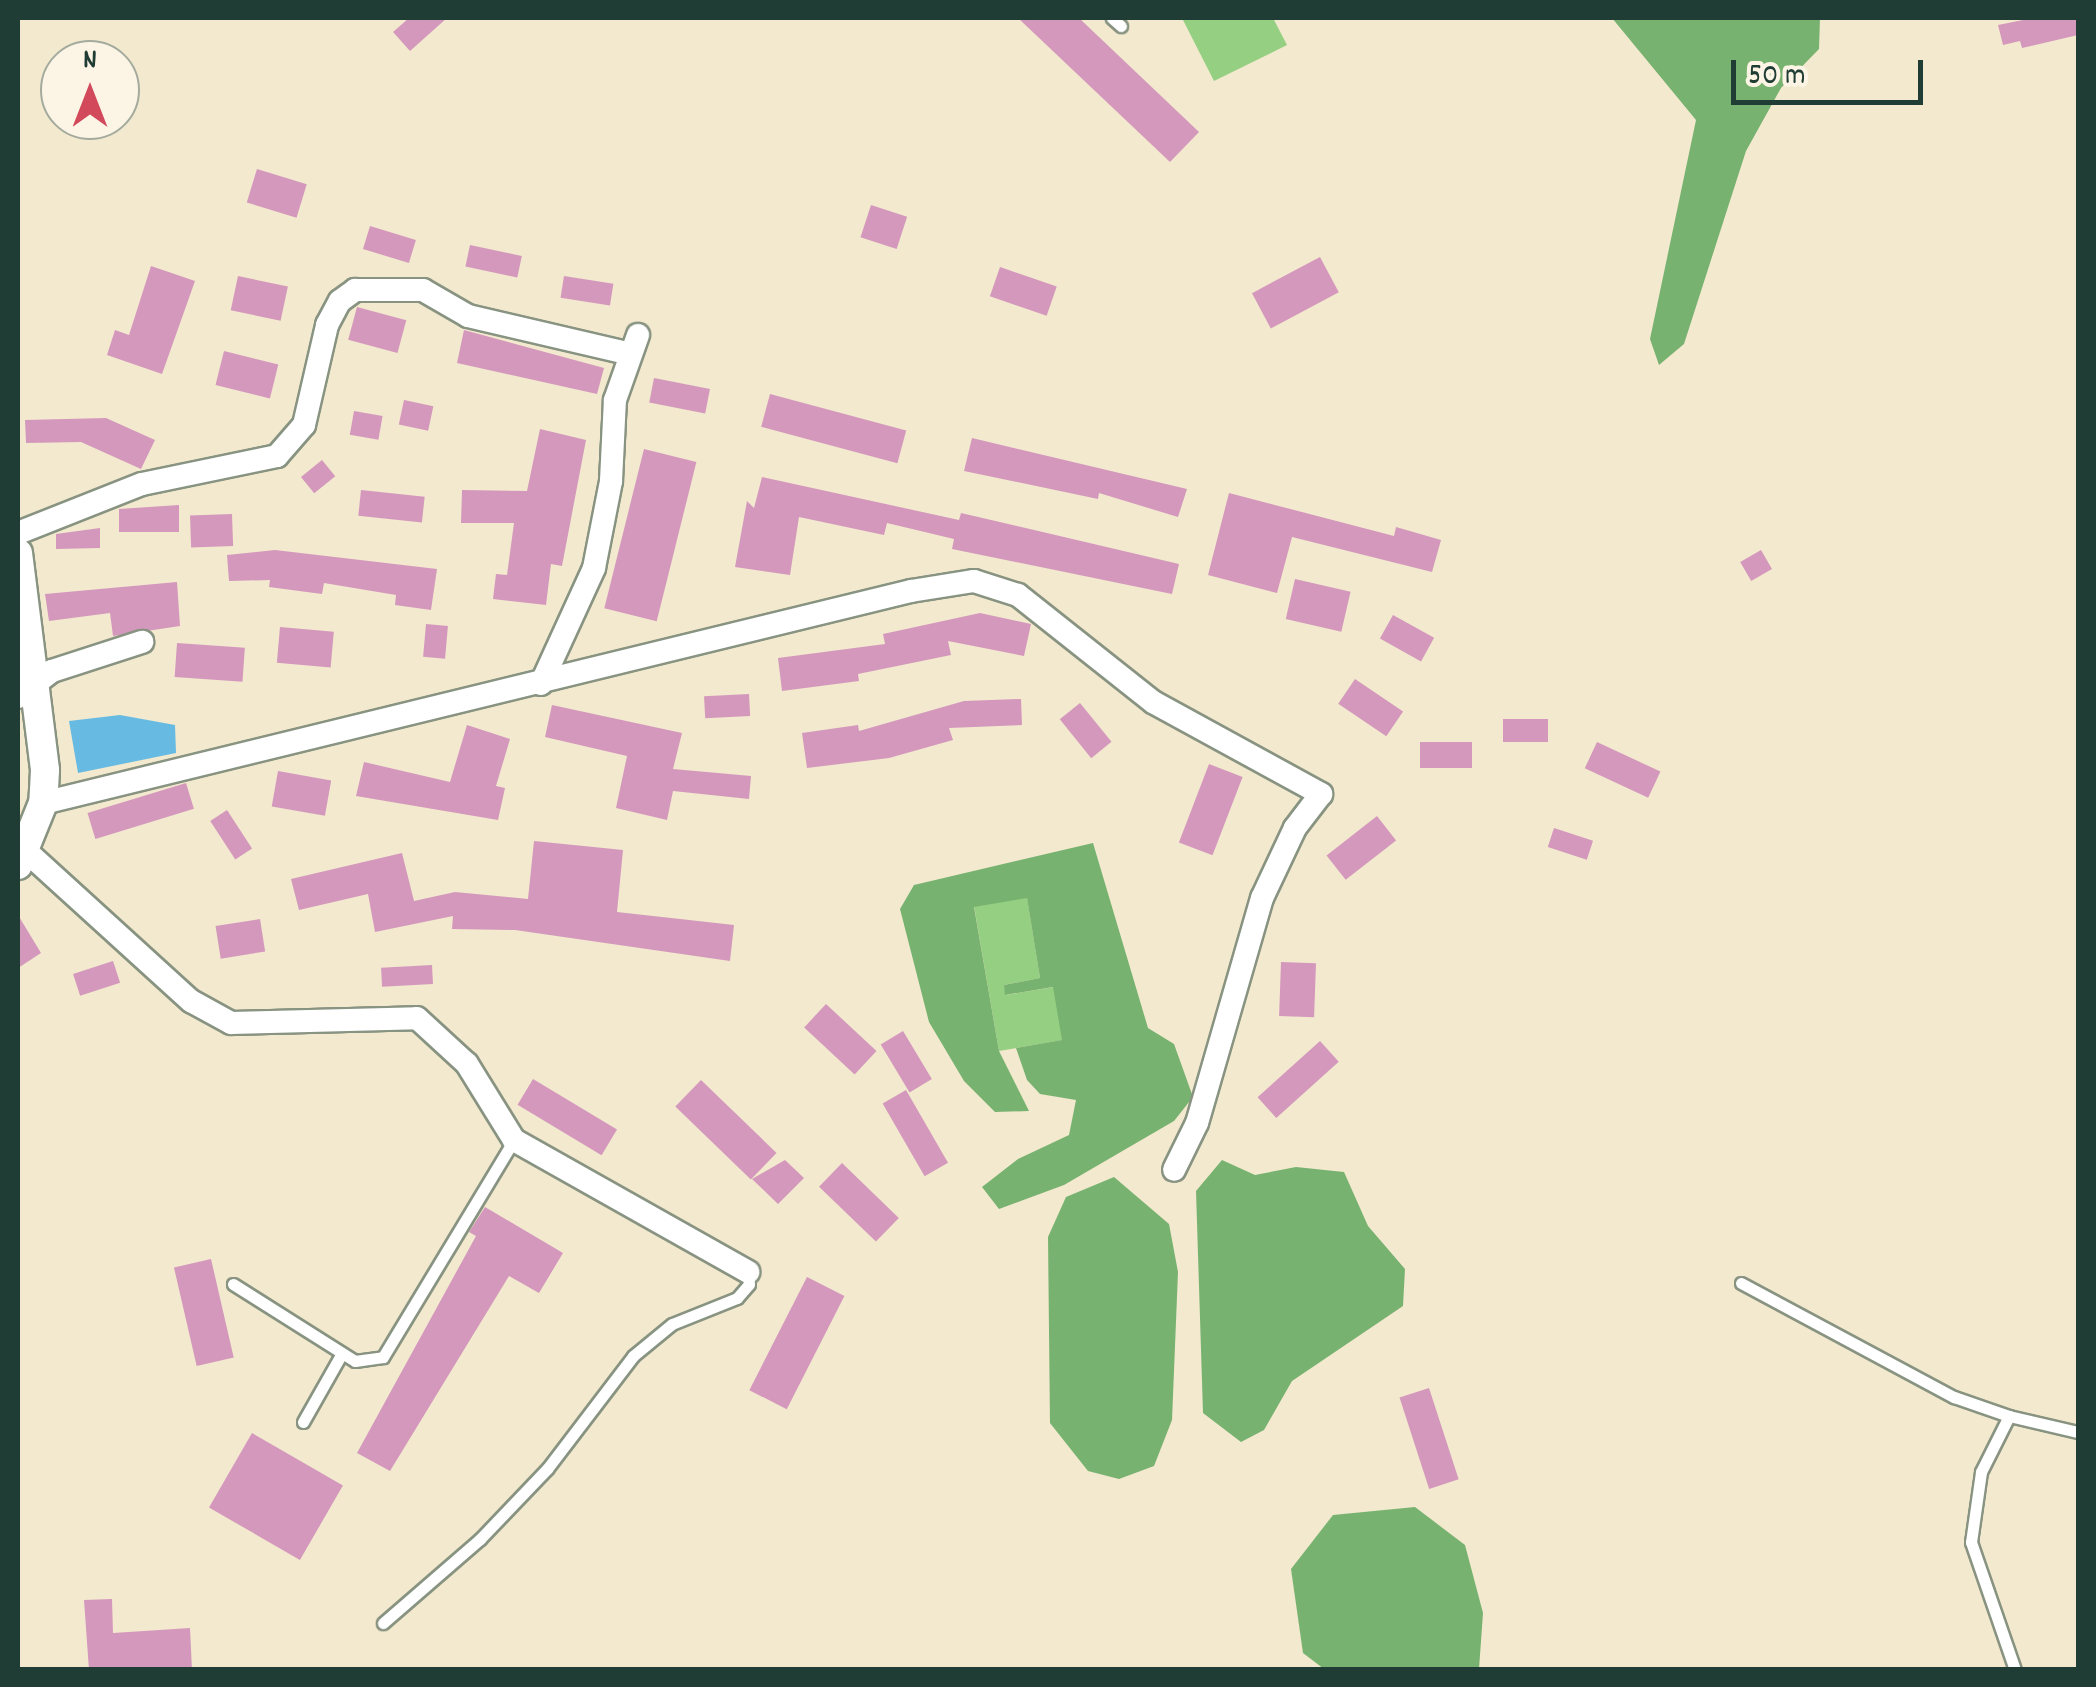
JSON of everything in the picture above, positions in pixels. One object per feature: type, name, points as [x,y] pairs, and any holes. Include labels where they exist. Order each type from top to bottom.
[{"type":"street","points":[[18,533],[142,484],[277,456],[304,425],[327,325],[340,301],[355,290],[424,290],[496,324],[633,344],[594,568],[541,684]]},
{"type":"street","points":[[18,553],[26,693],[43,726],[42,803],[22,859],[191,1000],[231,1023],[417,1018],[466,1064],[514,1140],[748,1272]]},
{"type":"street","points":[[42,803],[911,591],[974,582],[1018,596],[1052,616],[1153,702],[1321,794],[1295,828],[1262,898],[1197,1123],[1174,1170]]},
{"type":"street","points":[[26,693],[52,671],[142,642]]},
{"type":"lane","points":[[233,1284],[355,1361],[383,1357],[514,1140]]},
{"type":"lane","points":[[383,1622],[480,1539],[547,1469],[633,1356],[672,1324],[737,1298],[750,1284],[748,1272]]},
{"type":"lane","points":[[1741,1283],[1954,1397],[2009,1416],[2078,1432]]},
{"type":"lane","points":[[303,1422],[342,1353]]},
{"type":"lane","points":[[2009,1416],[1982,1472],[1971,1542],[2015,1670]]},
{"type":"green space","points":[[1182,18],[1273,18],[1287,45],[1214,81]]},
{"type":"green space","points":[[1612,18],[1820,18],[1819,49],[1781,88],[1746,151],[1684,344],[1659,365],[1650,339],[1696,120]]},
{"type":"green space","points":[[1093,843],[1148,1028],[1174,1044],[1193,1097],[1174,1121],[1064,1185],[999,1209],[982,1187],[1018,1159],[1069,1135],[1076,1100],[1040,1094],[1027,1080],[1016,1048],[1062,1040],[1053,987],[1005,995],[1004,985],[1040,978],[1027,898],[974,907],[999,1051],[1029,1111],[995,1112],[964,1081],[929,1022],[900,909],[914,885]]},
{"type":"green space","points":[[1027,897],[1040,978],[1004,985],[1006,995],[1054,987],[1063,1040],[999,1051],[974,906]]},
{"type":"green space","points":[[1222,1160],[1255,1175],[1296,1167],[1344,1172],[1368,1226],[1405,1269],[1403,1306],[1292,1381],[1264,1430],[1241,1442],[1203,1413],[1196,1191]]},
{"type":"green space","points":[[1114,1177],[1169,1224],[1178,1272],[1172,1420],[1154,1466],[1119,1479],[1088,1471],[1050,1423],[1048,1237],[1066,1197]]},
{"type":"green space","points":[[1415,1507],[1465,1545],[1483,1613],[1479,1669],[1324,1669],[1303,1653],[1291,1569],[1333,1515]]},
{"type":"water","points":[[120,715],[175,725],[176,753],[78,773],[69,721]]},
{"type":"building","points":[[409,18],[447,18],[410,51],[393,32]]},
{"type":"building","points":[[1018,18],[1079,18],[1199,132],[1170,162]]},
{"type":"building","points":[[2033,18],[2078,18],[2078,35],[2022,48],[2020,41],[2003,45],[1998,25]]},
{"type":"building","points":[[257,169],[307,184],[296,218],[247,202]]},
{"type":"building","points":[[871,205],[907,217],[897,249],[860,237]]},
{"type":"building","points":[[370,226],[416,240],[409,263],[363,249]]},
{"type":"building","points":[[470,245],[522,256],[517,278],[465,267]]},
{"type":"building","points":[[1320,257],[1339,292],[1271,328],[1252,293]]},
{"type":"building","points":[[151,266],[195,281],[162,374],[107,355],[115,330],[129,335]]},
{"type":"building","points":[[1000,267],[1057,287],[1047,316],[990,296]]},
{"type":"building","points":[[238,276],[288,287],[281,321],[231,310]]},
{"type":"building","points":[[564,276],[613,284],[610,306],[561,298]]},
{"type":"building","points":[[357,307],[406,320],[397,353],[348,340]]},
{"type":"building","points":[[464,330],[604,368],[597,394],[457,363]]},
{"type":"building","points":[[224,351],[278,365],[270,399],[216,385]]},
{"type":"building","points":[[654,378],[710,389],[705,413],[649,403]]},
{"type":"building","points":[[770,394],[906,430],[897,463],[761,427]]},
{"type":"building","points":[[404,400],[433,406],[428,431],[399,424]]},
{"type":"building","points":[[354,411],[383,416],[378,440],[350,435]]},
{"type":"building","points":[[106,418],[155,440],[141,469],[81,442],[26,443],[25,420]]},
{"type":"building","points":[[540,429],[586,440],[562,566],[551,564],[546,605],[493,599],[496,574],[507,575],[514,523],[461,523],[462,490],[527,491]]},
{"type":"building","points":[[972,438],[1187,489],[1178,517],[1099,493],[1098,499],[964,471]]},
{"type":"building","points":[[644,449],[696,462],[657,621],[604,608]]},
{"type":"building","points":[[322,460],[335,476],[314,493],[301,477]]},
{"type":"building","points":[[762,477],[959,520],[961,513],[1179,564],[1172,594],[952,549],[954,539],[887,523],[884,535],[799,517],[790,575],[735,567],[747,501],[754,508]]},
{"type":"building","points":[[361,490],[425,497],[422,523],[358,516]]},
{"type":"building","points":[[1229,493],[1394,536],[1396,527],[1441,540],[1432,572],[1292,537],[1277,593],[1208,575]]},
{"type":"building","points":[[179,505],[179,532],[119,532],[119,509]]},
{"type":"building","points":[[232,514],[233,546],[191,547],[190,515]]},
{"type":"building","points":[[100,528],[100,548],[56,549],[56,534]]},
{"type":"building","points":[[275,550],[437,569],[431,610],[395,605],[396,595],[324,583],[322,594],[269,587],[270,580],[229,581],[227,555]]},
{"type":"building","points":[[1761,550],[1772,569],[1751,581],[1740,562]]},
{"type":"building","points":[[1295,579],[1351,592],[1341,632],[1286,619]]},
{"type":"building","points":[[177,582],[180,626],[113,636],[110,613],[49,621],[45,594]]},
{"type":"building","points":[[980,613],[1031,624],[1024,656],[948,641],[951,655],[858,674],[859,681],[782,691],[778,658],[885,644],[883,634]]},
{"type":"building","points":[[1393,615],[1434,638],[1421,661],[1380,639]]},
{"type":"building","points":[[426,624],[448,626],[445,659],[423,657]]},
{"type":"building","points":[[280,627],[334,632],[331,668],[277,663]]},
{"type":"building","points":[[177,643],[245,648],[242,682],[175,677]]},
{"type":"building","points":[[1355,679],[1403,711],[1386,736],[1338,704]]},
{"type":"building","points":[[749,694],[750,716],[705,718],[704,696]]},
{"type":"building","points":[[1021,699],[1022,725],[949,728],[953,740],[889,758],[807,768],[802,733],[858,725],[859,731],[964,701]]},
{"type":"building","points":[[1080,703],[1111,742],[1091,758],[1060,719]]},
{"type":"building","points":[[552,705],[682,733],[673,769],[751,776],[749,799],[673,791],[667,820],[616,808],[627,756],[545,737]]},
{"type":"building","points":[[1503,719],[1548,719],[1548,742],[1503,742]]},
{"type":"building","points":[[467,725],[510,739],[496,786],[505,788],[498,820],[356,796],[364,762],[450,782]]},
{"type":"building","points":[[1420,742],[1472,742],[1472,768],[1420,768]]},
{"type":"building","points":[[1597,742],[1660,772],[1648,798],[1585,768]]},
{"type":"building","points":[[1209,764],[1243,777],[1213,855],[1179,842]]},
{"type":"building","points":[[278,771],[331,780],[325,816],[272,806]]},
{"type":"building","points":[[186,783],[194,809],[95,839],[88,813]]},
{"type":"building","points":[[227,810],[252,849],[235,859],[210,821]]},
{"type":"building","points":[[1377,816],[1396,840],[1346,880],[1327,855]]},
{"type":"building","points":[[1554,828],[1593,841],[1587,860],[1548,847]]},
{"type":"building","points":[[534,841],[623,850],[617,912],[734,925],[730,961],[515,930],[452,929],[453,916],[375,932],[368,894],[299,910],[291,879],[402,853],[414,901],[455,892],[528,899]]},
{"type":"building","points":[[18,915],[41,953],[18,968]]},
{"type":"building","points":[[260,919],[265,952],[221,959],[216,926]]},
{"type":"building","points":[[113,961],[120,983],[80,996],[73,974]]},
{"type":"building","points":[[1281,962],[1316,963],[1314,1017],[1279,1016]]},
{"type":"building","points":[[432,965],[433,984],[382,987],[381,968]]},
{"type":"building","points":[[826,1004],[876,1051],[855,1074],[804,1027]]},
{"type":"building","points":[[903,1031],[932,1079],[910,1092],[881,1044]]},
{"type":"building","points":[[1320,1041],[1339,1062],[1276,1118],[1258,1097]]},
{"type":"building","points":[[533,1079],[617,1129],[602,1155],[518,1105]]},
{"type":"building","points":[[701,1080],[777,1153],[751,1180],[675,1107]]},
{"type":"building","points":[[906,1090],[948,1163],[925,1176],[883,1104]]},
{"type":"building","points":[[785,1160],[804,1178],[778,1204],[752,1179]]},
{"type":"building","points":[[842,1163],[899,1218],[876,1242],[819,1187]]},
{"type":"building","points":[[485,1207],[563,1253],[539,1293],[509,1276],[390,1471],[357,1453],[476,1236],[469,1232]]},
{"type":"building","points":[[211,1259],[234,1357],[197,1366],[174,1268]]},
{"type":"building","points":[[807,1277],[844,1296],[787,1409],[749,1390]]},
{"type":"building","points":[[1429,1388],[1459,1479],[1429,1489],[1400,1398]]},
{"type":"building","points":[[252,1433],[343,1486],[300,1560],[209,1507]]},
{"type":"building","points":[[112,1599],[113,1633],[190,1628],[192,1670],[89,1670],[84,1600]]}]
